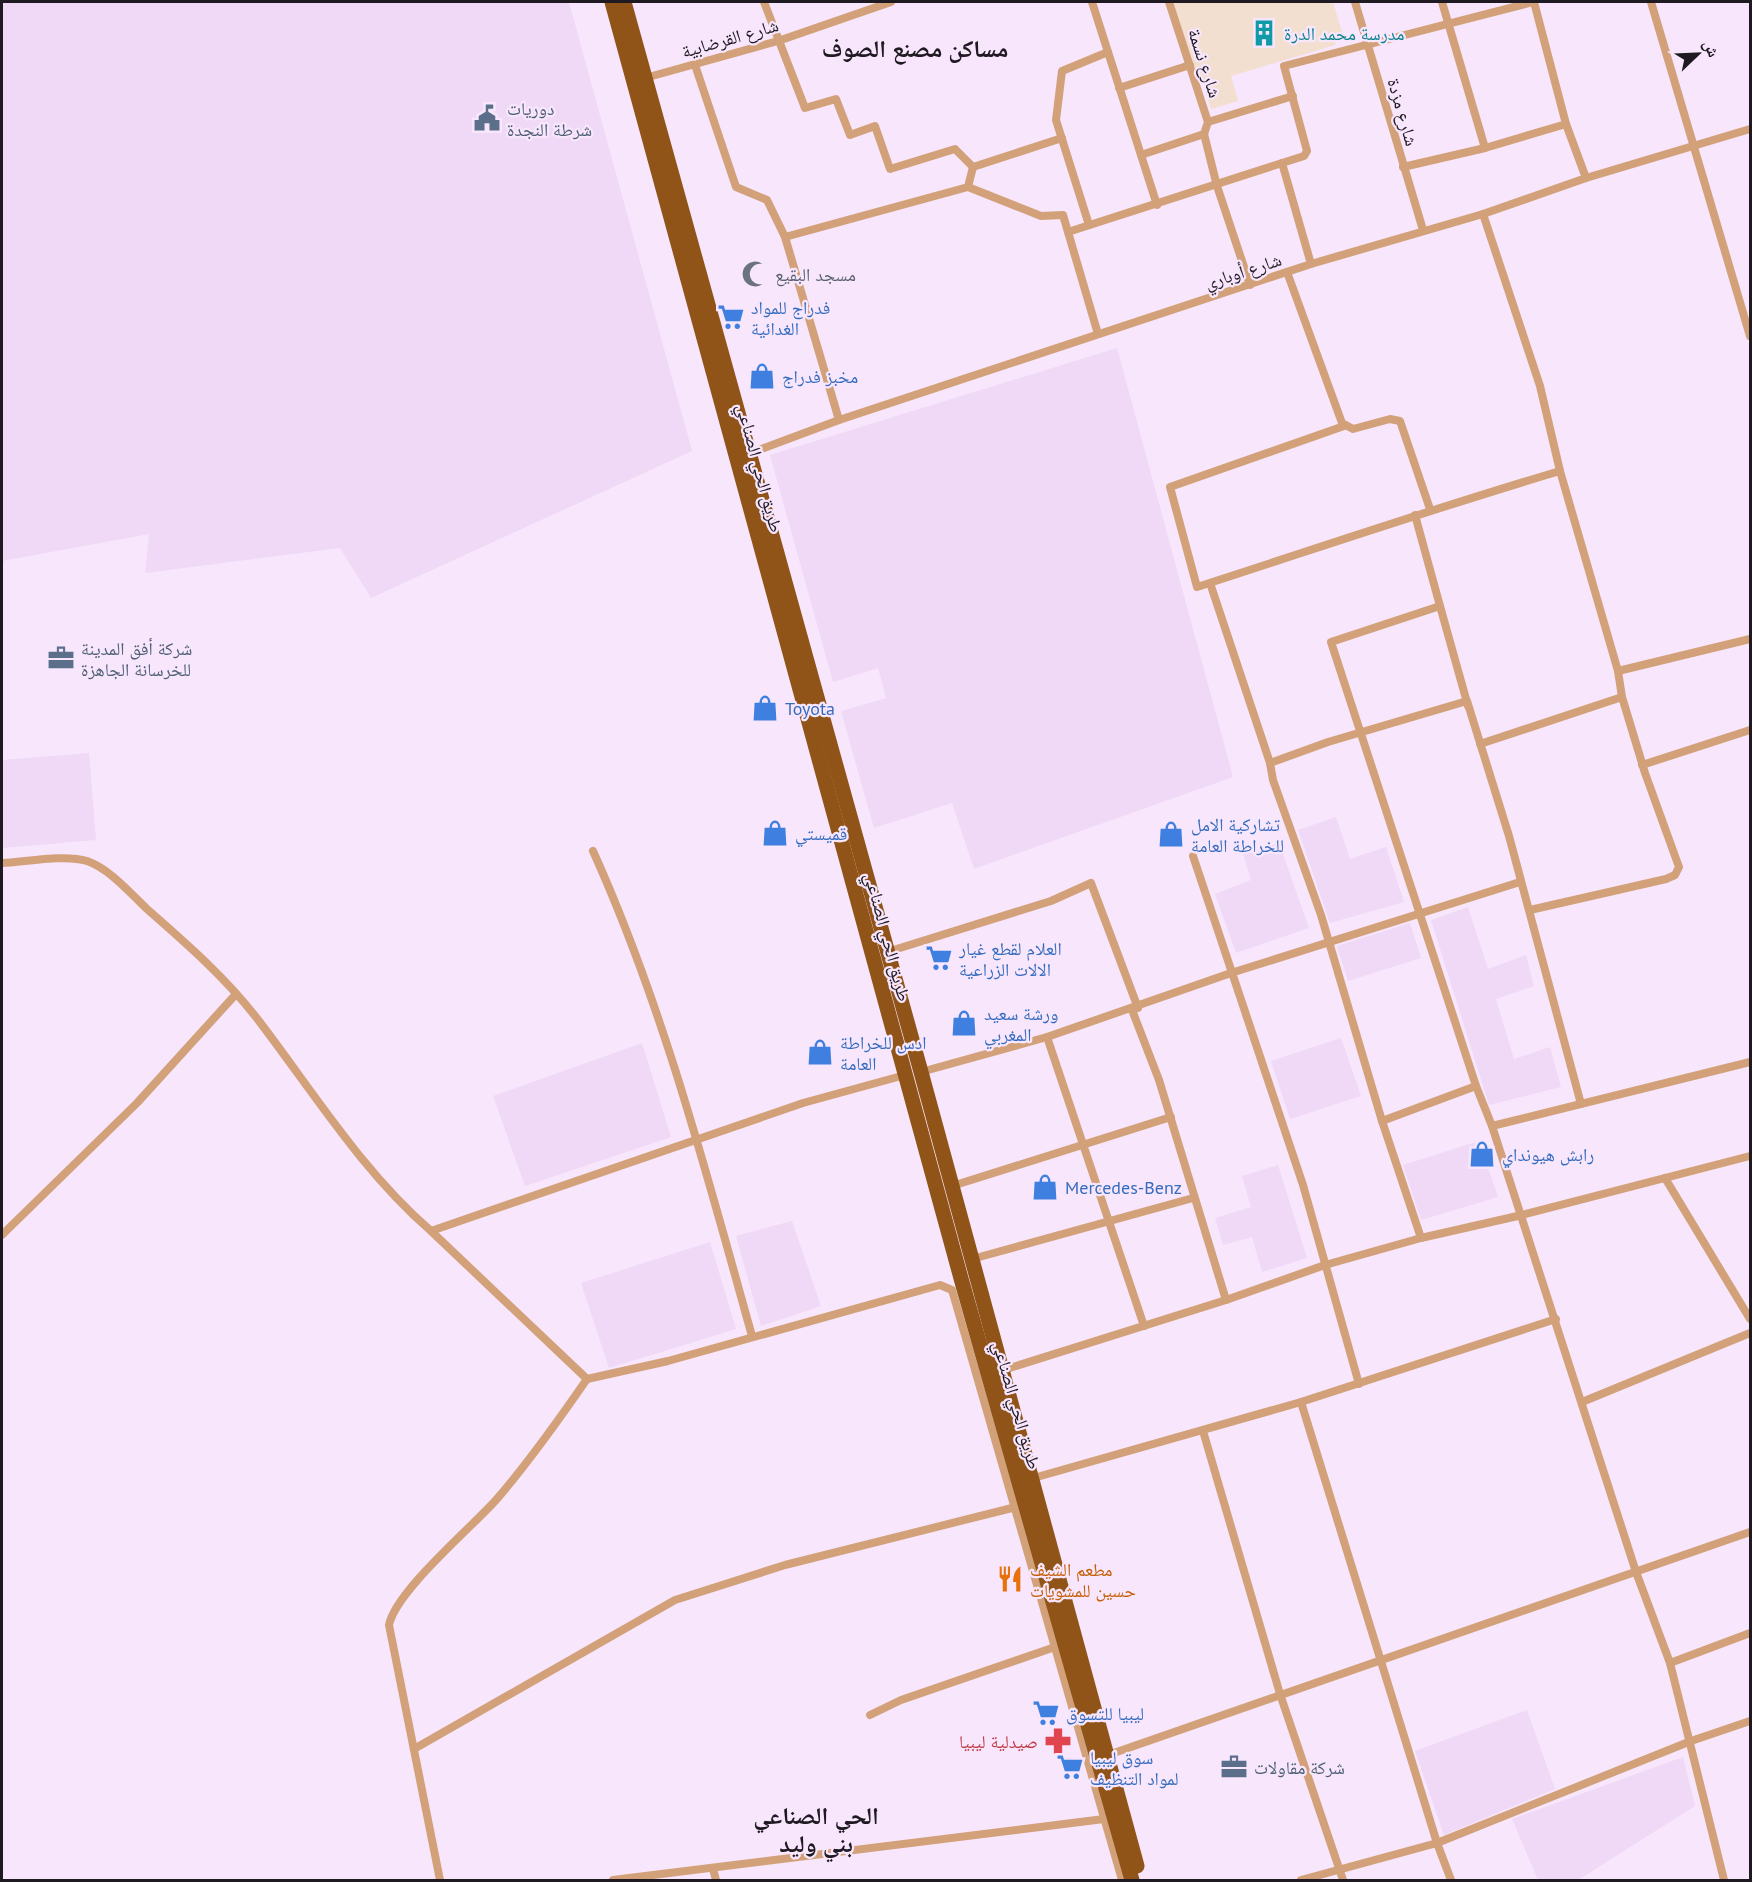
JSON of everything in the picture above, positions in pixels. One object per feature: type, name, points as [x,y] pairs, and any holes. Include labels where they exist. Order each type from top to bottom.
[{"type":"highway","name":"طريق الحي الصناعي","points":[[612,2],[914,1073],[962,1279],[1132,1881]]},
{"type":"highway","points":[[624,2],[887,952],[914,1073],[952,1185],[1000,1371],[1141,1881]]},
{"type":"street","points":[[764,2],[805,108],[836,99],[850,135],[875,126],[890,169],[955,148],[973,167]]},
{"type":"street","name":"شارع القرضابية","points":[[645,78],[778,40],[891,2]]},
{"type":"street","points":[[1092,2],[1156,205]]},
{"type":"street","name":"شارع نسمة","points":[[1169,2],[1208,122],[1204,134]]},
{"type":"street","name":"شارع مزدة","points":[[1355,2],[1423,230]]},
{"type":"street","points":[[1442,2],[1485,148]]},
{"type":"street","points":[[1068,232],[1217,186],[1304,156],[1307,151],[1284,66],[1367,42],[1533,2],[1566,124],[1586,178]]},
{"type":"street","points":[[1651,2],[1750,336]]},
{"type":"street","points":[[1089,225],[1056,120],[1062,71],[1108,52]]},
{"type":"street","points":[[694,65],[736,187],[767,200],[785,237],[839,420]]},
{"type":"street","points":[[1119,88],[1190,65]]},
{"type":"street","points":[[1208,122],[1293,96]]},
{"type":"street","points":[[1403,167],[1485,148],[1566,124]]},
{"type":"street","name":"شارع أوباري","points":[[748,454],[839,420],[1311,264],[1483,214],[1586,178],[1750,129]]},
{"type":"street","points":[[1141,155],[1204,134],[1217,186],[1250,285]]},
{"type":"street","points":[[973,167],[1062,138]]},
{"type":"street","points":[[1282,164],[1311,264]]},
{"type":"street","points":[[968,187],[973,167]]},
{"type":"street","points":[[785,237],[968,187],[1041,216],[1063,215],[1098,334]]},
{"type":"street","points":[[1483,214],[1512,294],[1540,386],[1560,471],[1618,671],[1622,697],[1642,765],[1677,856],[1679,867],[1675,875],[1666,879],[1530,910]]},
{"type":"street","points":[[1287,272],[1344,426]]},
{"type":"street","points":[[1430,509],[1400,421],[1390,419],[1353,429],[1344,426],[1170,487],[1197,587],[1367,534],[1430,509],[1560,471]]},
{"type":"street","points":[[1415,515],[1468,707],[1530,910],[1581,1104]]},
{"type":"street","points":[[1210,583],[1270,763],[1273,780],[1304,863],[1382,1121],[1421,1238]]},
{"type":"street","points":[[1440,606],[1331,642],[1362,731],[1476,1086],[1522,1215],[1636,1572],[1670,1663],[1724,1881]]},
{"type":"street","points":[[1618,671],[1750,639]]},
{"type":"street","points":[[1480,744],[1622,697]]},
{"type":"street","points":[[1270,763],[1362,731],[1467,701],[1468,707]]},
{"type":"street","points":[[1642,765],[1750,729]]},
{"type":"street","points":[[592,851],[620,912],[697,1140],[752,1336]]},
{"type":"street","points":[[1193,856],[1303,1185],[1359,1384]]},
{"type":"street","points":[[2,863],[72,859],[96,865],[182,940],[236,994],[258,1020],[352,1149],[431,1231],[588,1379]]},
{"type":"street","points":[[431,1231],[803,1103],[1047,1037],[1421,912],[1520,882]]},
{"type":"street","points":[[887,952],[1051,901],[1091,883],[1171,1117],[1193,1198],[1226,1300]]},
{"type":"street","points":[[2,1235],[137,1103],[236,994]]},
{"type":"street","points":[[1047,1037],[1144,1326]]},
{"type":"street","points":[[1492,1126],[1750,1062]]},
{"type":"street","points":[[1382,1121],[1476,1086]]},
{"type":"street","points":[[952,1185],[1171,1117]]},
{"type":"street","points":[[1000,1371],[1226,1300],[1325,1265],[1421,1238],[1522,1215],[1750,1156]]},
{"type":"street","points":[[1665,1178],[1750,1319]]},
{"type":"street","points":[[972,1259],[1193,1198]]},
{"type":"street","points":[[440,1881],[389,1625],[391,1616],[418,1581],[495,1501],[542,1444],[588,1379],[668,1362],[752,1336],[962,1279]]},
{"type":"street","points":[[940,1285],[948,1287],[955,1294],[1122,1881]]},
{"type":"street","points":[[1030,1479],[1301,1402],[1556,1319]]},
{"type":"street","points":[[1582,1402],[1750,1333]]},
{"type":"street","points":[[1301,1402],[1437,1843],[1451,1881]]},
{"type":"street","points":[[1203,1431],[1280,1694],[1344,1881]]},
{"type":"street","points":[[414,1749],[675,1600],[785,1565],[1016,1508]]},
{"type":"street","points":[[1108,1755],[1750,1532]]},
{"type":"street","points":[[1670,1663],[1750,1633]]},
{"type":"street","points":[[870,1715],[901,1700],[1055,1647]]},
{"type":"street","points":[[1301,1881],[1340,1868],[1437,1843],[1691,1741],[1750,1721]]},
{"type":"street","points":[[613,1881],[1104,1819]]},
{"type":"street","points":[[713,1869],[716,1881]]},
{"type":"shaded area","points":[[2,2],[569,2],[692,451],[371,598],[340,548],[145,573],[149,534],[2,561]]},
{"type":"shaded area","points":[[1173,2],[1333,2],[1342,32],[1335,45],[1231,76],[1238,101],[1211,109],[1202,79],[1196,77]]},
{"type":"shaded area","points":[[1117,348],[1233,777],[974,869],[952,803],[874,828],[841,711],[886,698],[878,668],[833,682],[770,455]]},
{"type":"shaded area","points":[[89,753],[96,840],[2,848],[2,760]]},
{"type":"shaded area","points":[[1336,817],[1350,859],[1386,847],[1404,902],[1330,923],[1298,830]]},
{"type":"shaded area","points":[[1279,843],[1309,928],[1236,953],[1215,894],[1251,880],[1243,854]]},
{"type":"shaded area","points":[[1468,907],[1488,969],[1526,955],[1534,986],[1496,999],[1514,1059],[1550,1047],[1561,1087],[1489,1105],[1431,920]]},
{"type":"shaded area","points":[[1410,923],[1421,958],[1348,981],[1337,946]]},
{"type":"shaded area","points":[[1341,1038],[1361,1096],[1290,1119],[1271,1061]]},
{"type":"shaded area","points":[[642,1043],[671,1137],[525,1186],[493,1096]]},
{"type":"shaded area","points":[[1479,1141],[1498,1197],[1421,1220],[1403,1165]]},
{"type":"shaded area","points":[[1278,1165],[1307,1258],[1262,1272],[1252,1237],[1223,1245],[1215,1218],[1251,1207],[1242,1176]]},
{"type":"shaded area","points":[[792,1221],[821,1306],[761,1326],[736,1236]]},
{"type":"shaded area","points":[[710,1242],[736,1329],[609,1368],[581,1283]]},
{"type":"shaded area","points":[[1527,1710],[1555,1789],[1444,1835],[1415,1751]]},
{"type":"shaded area","points":[[1683,1757],[1695,1806],[1578,1880],[1538,1880],[1512,1819]]},
{"type":"place","name":"مدرسة محمد الدرة","points":[[1264,33]]},
{"type":"place","name":"دوريات شرطة النجدة","points":[[487,118]]},
{"type":"place","name":"مسجد البقيع","points":[[755,274]]},
{"type":"place","name":"فدراج للمواد الغدائية","points":[[731,317]]},
{"type":"place","name":"مخبز فدراج","points":[[762,376]]},
{"type":"place","name":"شركة أفق المدينة للخرسانة الجاهزة","points":[[61,658]]},
{"type":"place","name":"Toyota","points":[[765,708]]},
{"type":"place","name":"قميستي","points":[[775,833]]},
{"type":"place","name":"تشاركية الامل للخراطة العامة","points":[[1171,834]]},
{"type":"place","name":"العلام لقطع غيار الالات الزراعية","points":[[939,958]]},
{"type":"place","name":"ورشة سعيد المغربي","points":[[964,1023]]},
{"type":"place","name":"ادس للخراطة العامة","points":[[820,1052]]},
{"type":"place","name":"رابش هيونداي","points":[[1482,1154]]},
{"type":"place","name":"Mercedes-Benz","points":[[1045,1187]]},
{"type":"place","name":"مطعم الشيف حسين للمشويات","points":[[1010,1579]]},
{"type":"place","name":"ليبيا للتسوق","points":[[1046,1713]]},
{"type":"place","name":"صيدلية ليبيا","points":[[1058,1741]]},
{"type":"place","name":"سوق ليبيا لمواد التنظيف","points":[[1070,1767]]},
{"type":"place","name":"شركة مقاولات","points":[[1234,1767]]},
{"type":"district","name":"مساكن مصنع الصوف","points":[[915,48]]},
{"type":"district","name":"الحي الصناعي بني وليد","points":[[816,1829]]}]
